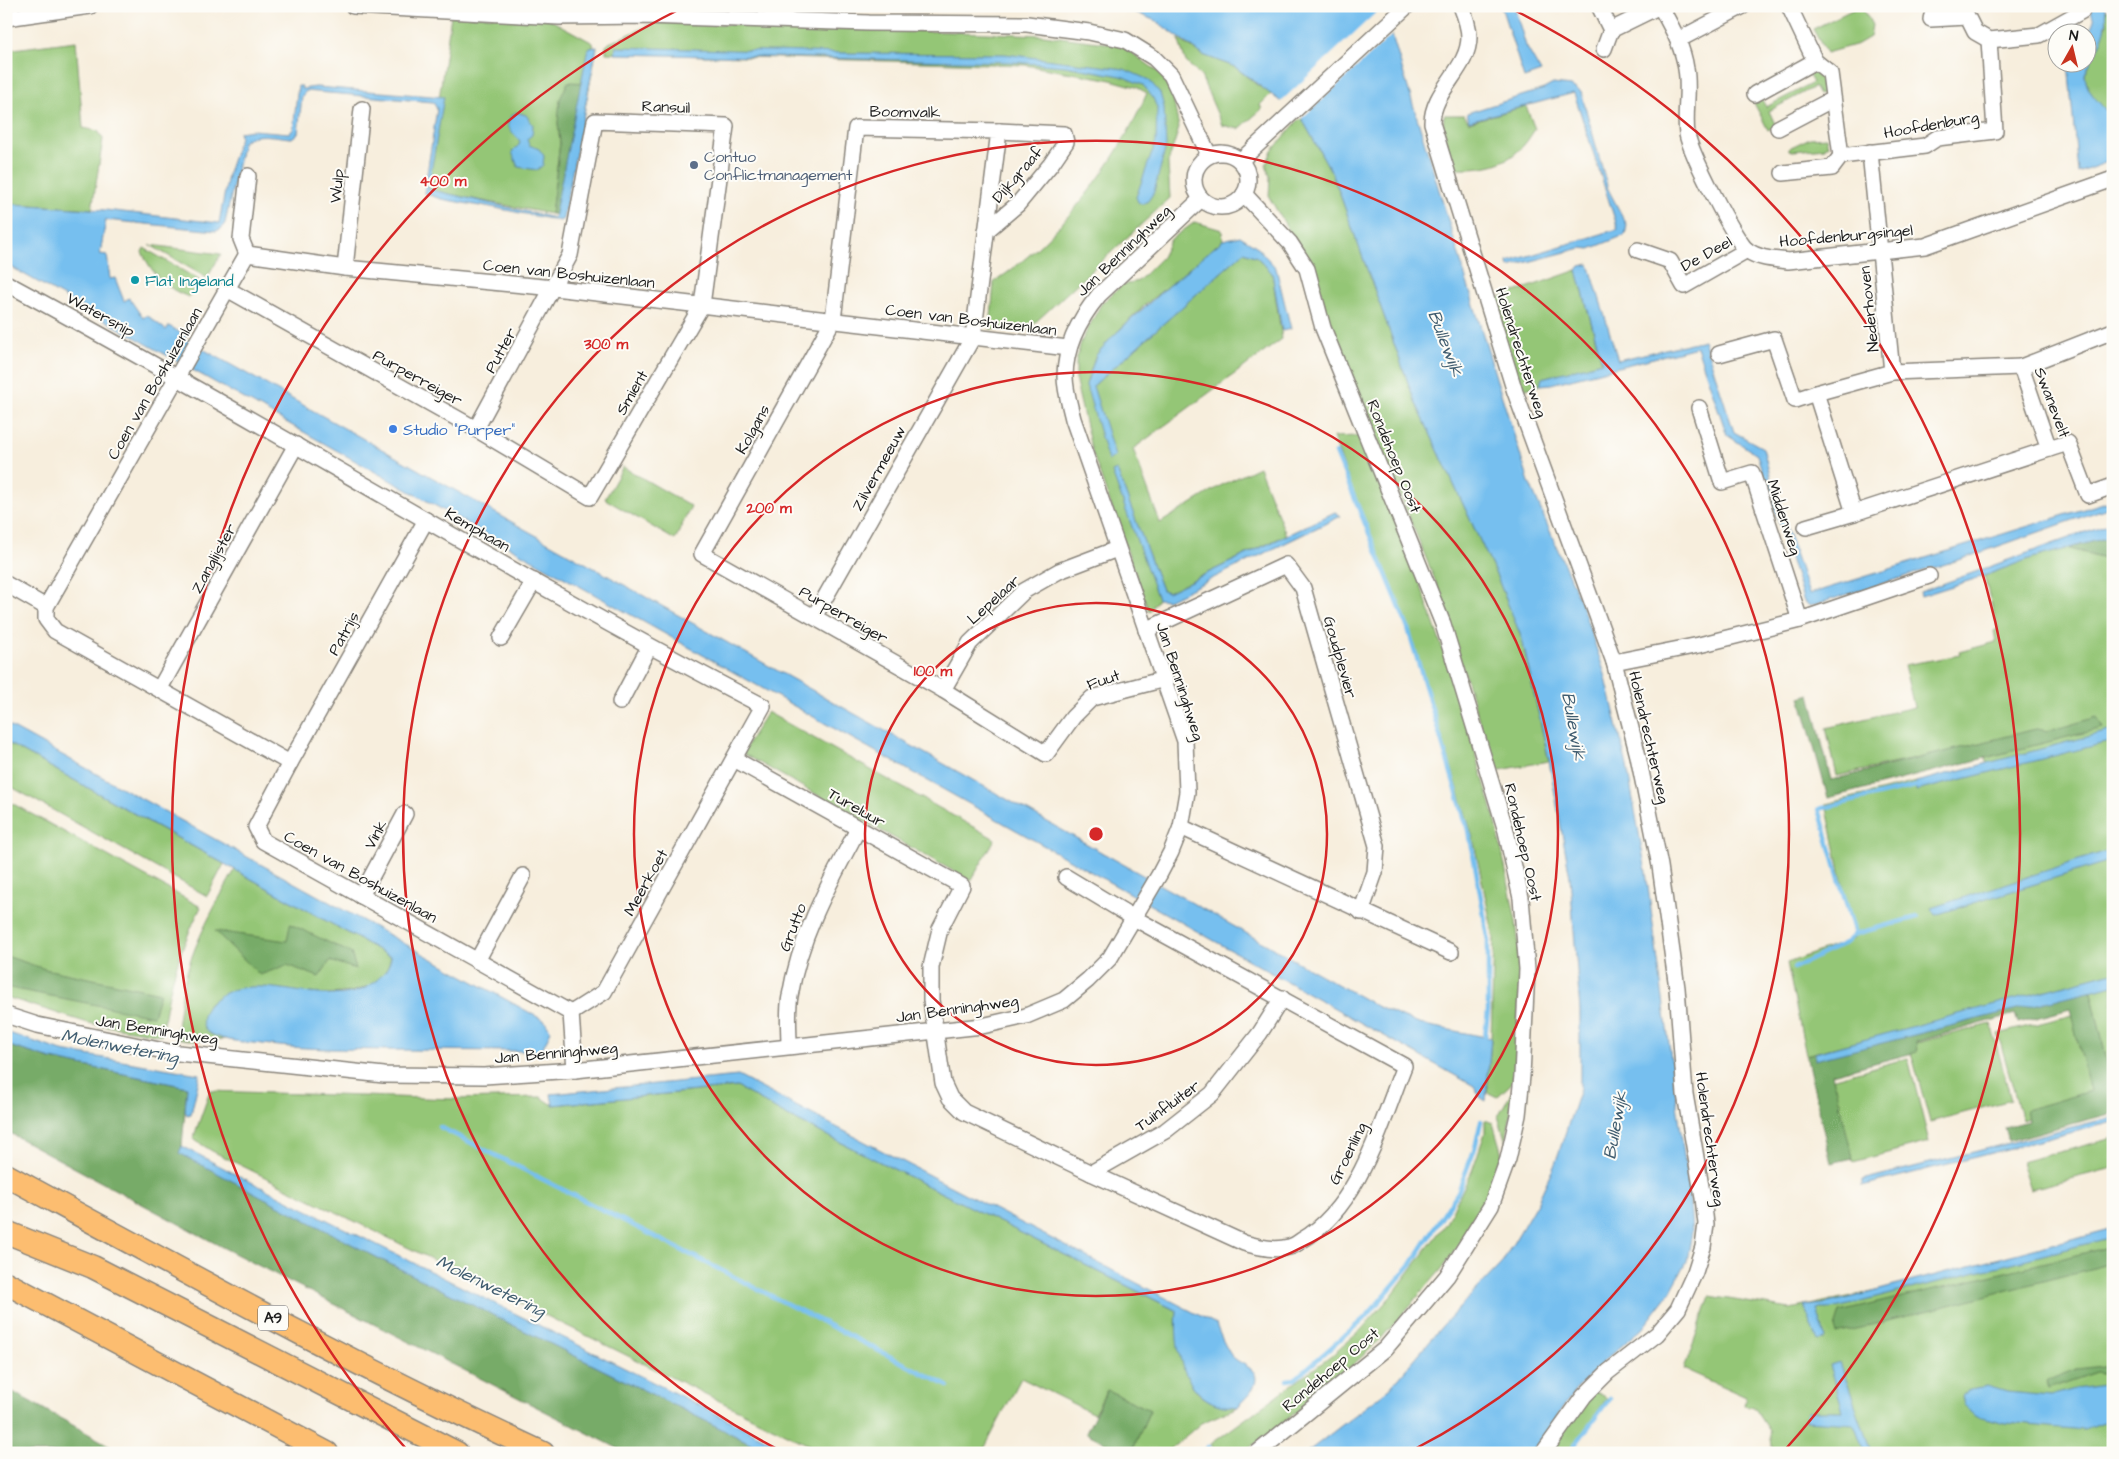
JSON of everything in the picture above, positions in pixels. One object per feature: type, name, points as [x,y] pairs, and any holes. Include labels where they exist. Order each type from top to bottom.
[{"type":"highway","name":"A9","points":[[6,1175],[256,1310],[478,1423],[543,1453]]},
{"type":"highway","name":"A9","points":[[6,1232],[93,1267],[457,1453]]},
{"type":"highway","points":[[6,1283],[327,1453]]},
{"type":"street","points":[[6,18],[90,6]]},
{"type":"street","points":[[353,6],[558,17],[644,16],[869,23],[1027,24],[1089,32],[1125,40],[1160,63],[1171,75],[1182,94],[1210,155]]},
{"type":"street","points":[[1240,161],[1407,6]]},
{"type":"street","name":"Holendrechterweg","points":[[1462,6],[1468,28],[1467,48],[1464,58],[1436,105],[1432,116],[1434,130],[1516,392],[1614,662],[1638,756],[1660,866],[1677,988],[1685,1094],[1704,1198],[1706,1224],[1703,1247],[1695,1272],[1678,1309],[1657,1334],[1608,1372],[1584,1396],[1543,1453]]},
{"type":"street","points":[[1599,6],[1611,30]]},
{"type":"street","points":[[1604,49],[1611,30],[1660,6],[1678,40],[1686,70],[1687,133],[1691,150],[1736,237],[1747,250]]},
{"type":"street","points":[[1678,40],[1743,6]]},
{"type":"street","points":[[1789,6],[1815,61],[1830,73],[1841,156]]},
{"type":"street","points":[[1935,6],[1931,19],[1965,12],[1975,32],[1989,40],[2039,35],[2082,11]]},
{"type":"street","name":"Hoofdenburg","points":[[1783,173],[1832,168],[1841,156],[1925,146],[1937,138],[1995,131],[1989,40]]},
{"type":"street","points":[[1755,94],[1815,61]]},
{"type":"street","points":[[1778,128],[1833,99]]},
{"type":"street","name":"Wulp","points":[[345,268],[362,109]]},
{"type":"street","name":"Ransuil","points":[[554,288],[570,256],[595,121],[726,126],[702,305]]},
{"type":"street","name":"Boomvalk","points":[[833,320],[856,128],[1064,134]]},
{"type":"street","points":[[973,337],[998,131]]},
{"type":"street","name":"Dijkgraaf","points":[[986,231],[1018,204],[1052,164],[1066,142],[1064,134]]},
{"type":"street","name":"Nederhoven","points":[[1870,152],[1892,372]]},
{"type":"street","points":[[1220,153],[1231,154],[1240,161],[1248,177],[1248,186],[1239,201],[1224,207],[1208,204],[1201,199],[1196,192],[1194,175],[1197,167],[1210,155],[1220,153]]},
{"type":"street","points":[[247,254],[241,239],[248,176]]},
{"type":"street","name":"Hoofdenburgsingel","points":[[1747,250],[1766,259],[1788,260],[1926,246],[2113,179]]},
{"type":"street","name":"Rondehoep Oost","points":[[1244,194],[1290,243],[1307,269],[1324,328],[1442,624],[1506,831],[1521,898],[1527,969],[1522,1076],[1518,1115],[1508,1160],[1491,1206],[1447,1276],[1385,1349],[1257,1453]]},
{"type":"street","name":"Jan Benninghweg","points":[[6,1015],[37,1025],[169,1052],[384,1075],[484,1076],[575,1070],[982,1026],[1026,1016],[1064,1000],[1110,958],[1137,913],[1159,875],[1181,827],[1187,792],[1185,741],[1165,679],[1072,419],[1065,378],[1068,348],[1085,312],[1099,295],[1201,199]]},
{"type":"street","name":"De Deel","points":[[1638,250],[1670,261],[1684,286],[1747,250]]},
{"type":"street","name":"Coen van Boshuizenlaan","points":[[46,607],[247,254],[345,268],[554,288],[1068,348]]},
{"type":"street","name":"Watersnip","points":[[6,283],[181,372]]},
{"type":"street","name":"Putter","points":[[476,429],[554,288]]},
{"type":"street","name":"Purperreiger","points":[[227,289],[476,429],[590,497]]},
{"type":"street","name":"Smient","points":[[590,497],[702,305]]},
{"type":"street","name":"Kolgans","points":[[702,554],[833,320]]},
{"type":"street","name":"Swanevelt","points":[[2113,331],[2021,367],[2049,449],[2068,443],[2088,495],[2113,486]]},
{"type":"street","name":"Zilvermeeuw","points":[[814,617],[973,337]]},
{"type":"street","name":"Nederhoven","points":[[1719,354],[1774,339],[1794,400],[1892,372],[2021,367]]},
{"type":"street","name":"Kemphaan","points":[[181,372],[296,445],[426,520],[649,647],[764,706]]},
{"type":"street","points":[[1816,393],[1854,513]]},
{"type":"street","name":"Middenweg","points":[[1699,408],[1722,482],[1752,473],[1800,620]]},
{"type":"street","name":"Zanglijster","points":[[160,688],[296,445]]},
{"type":"street","points":[[1806,527],[2049,449]]},
{"type":"street","name":"Patrijs","points":[[290,763],[426,520]]},
{"type":"street","name":"Lepelaar","points":[[943,690],[970,643],[1024,591],[1059,570],[1117,549]]},
{"type":"street","name":"Purperreiger","points":[[702,554],[943,690],[1046,754]]},
{"type":"street","name":"Goudplevier","points":[[1146,630],[1286,565],[1302,588],[1377,846],[1375,872],[1361,912]]},
{"type":"street","points":[[1614,662],[1699,645],[1800,620],[1929,576]]},
{"type":"street","points":[[502,638],[534,581]]},
{"type":"street","points":[[6,584],[46,607],[46,619],[55,631],[160,688],[290,763]]},
{"type":"street","points":[[620,702],[649,647]]},
{"type":"street","name":"Fuut","points":[[1046,754],[1072,717],[1092,698],[1165,679]]},
{"type":"street","name":"Meerkoet","points":[[571,1012],[604,992],[764,706]]},
{"type":"street","name":"Tureluur","points":[[734,759],[962,886]]},
{"type":"street","name":"Coen van Boshuizenlaan","points":[[290,763],[256,827],[263,841],[571,1012]]},
{"type":"street","name":"Vink","points":[[361,896],[405,814]]},
{"type":"street","points":[[1181,827],[1361,912],[1451,952]]},
{"type":"street","name":"Grutto","points":[[789,1046],[789,998],[801,948],[825,892],[858,829]]},
{"type":"street","points":[[477,960],[523,876]]},
{"type":"street","name":"Groenling","points":[[962,886],[940,929],[931,967],[931,1000],[943,1083],[950,1098],[964,1112],[1244,1243],[1270,1250],[1291,1247],[1316,1232],[1343,1201],[1358,1176],[1404,1066],[1282,998],[1137,913],[1066,877]]},
{"type":"street","name":"Tuinfluiter","points":[[1091,1173],[1165,1131],[1212,1094],[1260,1034],[1282,998]]},
{"type":"street","points":[[571,1012],[575,1070]]},
{"type":"green space","points":[[1862,6],[1872,25],[1870,37],[1858,44],[1826,53],[1813,29]]},
{"type":"green space","points":[[2113,8],[2113,121],[2091,94],[2085,74],[2086,72],[2096,72],[2096,50],[2107,25],[2106,11]]},
{"type":"green space","points":[[451,15],[547,18],[593,43],[595,56],[590,83],[558,122],[560,143],[551,214],[426,190]]},
{"type":"green space","points":[[657,22],[1044,35],[1121,45],[1160,73],[1172,93],[1179,128],[1168,163],[1170,198],[1026,331],[990,329],[994,282],[1041,245],[1083,198],[1119,147],[1147,93],[1136,87],[1107,79],[1025,65],[606,53],[606,46],[609,43]]},
{"type":"green space","points":[[1178,39],[1203,55],[1235,67],[1271,94],[1260,105],[1262,109],[1239,129],[1222,125],[1201,76],[1186,62]]},
{"type":"green space","points":[[76,41],[83,128],[98,131],[103,139],[92,209],[13,204],[6,207],[6,50]]},
{"type":"green space","points":[[1815,70],[1822,71],[1825,93],[1819,95],[1814,87],[1769,111],[1776,126],[1768,130],[1753,101],[1761,98],[1766,107],[1813,83],[1808,74]]},
{"type":"green space","points":[[568,82],[590,83],[563,217],[551,214],[560,143],[558,122],[560,99]]},
{"type":"green space","points":[[1526,106],[1535,129],[1519,150],[1510,157],[1490,166],[1452,168],[1443,124],[1444,115],[1464,115],[1469,122]]},
{"type":"green space","points":[[1301,117],[1333,175],[1414,399],[1497,577],[1522,639],[1549,761],[1495,771],[1437,585],[1330,324],[1313,264],[1289,231],[1269,197],[1270,177],[1266,164],[1272,151]]},
{"type":"green space","points":[[1826,137],[1828,146],[1825,146],[1825,148],[1789,150],[1789,148],[1810,138]]},
{"type":"green space","points":[[1195,222],[1222,230],[1223,240],[1146,304],[1113,336],[1096,355],[1086,385],[1093,386],[1244,252],[1257,257],[1272,273],[1282,339],[1133,449],[1160,523],[1220,486],[1259,467],[1286,535],[1168,592],[1162,590],[1117,471],[1113,472],[1158,599],[1149,612],[1092,452],[1076,383],[1076,361],[1081,342],[1101,304],[1121,286],[1138,281],[1162,257],[1171,239]]},
{"type":"green space","points":[[150,245],[221,254],[207,278]]},
{"type":"green space","points":[[144,248],[199,280],[189,297],[173,290],[155,274],[142,252]]},
{"type":"green space","points":[[1577,270],[1602,363],[1542,378],[1540,385],[1519,391],[1492,300]]},
{"type":"green space","points":[[1359,436],[1410,554],[1459,697],[1496,822],[1516,921],[1521,967],[1513,1082],[1497,1097],[1487,1092],[1491,1038],[1494,938],[1473,838],[1408,627],[1358,506],[1333,437]]},
{"type":"green space","points":[[623,467],[691,506],[675,540],[605,499]]},
{"type":"green space","points":[[2113,536],[2113,560],[2067,548]]},
{"type":"green space","points":[[2067,548],[2113,560],[2113,1087],[2089,983],[1806,1055],[1787,963],[1854,939],[1826,804],[1987,765],[1982,744],[1837,776],[1826,728],[1914,707],[1904,665],[1960,655],[1959,652],[1996,642],[1994,631],[1998,629],[1984,576],[2027,559]]},
{"type":"green space","points":[[1810,694],[1831,780],[2036,729],[2049,731],[2097,717],[2103,728],[1828,798],[1800,697]]},
{"type":"green space","points":[[767,712],[995,839],[971,881],[742,753]]},
{"type":"green space","points":[[6,742],[224,864],[207,896],[6,784]]},
{"type":"green space","points":[[6,800],[201,907],[175,969],[162,1035],[88,1023],[6,997]]},
{"type":"green space","points":[[235,870],[391,957],[384,974],[372,985],[355,991],[335,994],[259,988],[232,992],[219,997],[208,1005],[210,1034],[227,1039],[195,1041],[176,1038],[183,988],[195,947]]},
{"type":"green space","points":[[290,924],[351,953],[356,969],[330,961],[319,977],[287,965],[260,975],[215,931],[287,941]]},
{"type":"green space","points":[[6,956],[45,969],[160,993],[153,1016],[10,988],[6,986]]},
{"type":"green space","points":[[2089,983],[2113,1087],[2113,1113],[2008,1141],[2004,1127],[2028,1121],[2026,1110],[2090,1091],[2070,1009],[2018,1023],[2015,1014],[1916,1042],[1917,1052],[1832,1074],[1853,1158],[1831,1163],[1806,1055]]},
{"type":"green space","points":[[2076,1014],[2096,1098],[2022,1120],[1998,1034]]},
{"type":"green space","points":[[1991,1024],[2011,1100],[1930,1122],[1909,1045]]},
{"type":"green space","points":[[6,1045],[51,1059],[187,1087],[180,1153],[378,1258],[754,1445],[749,1453],[627,1453],[222,1247],[6,1131]]},
{"type":"green space","points":[[1908,1058],[1929,1142],[1853,1162],[1831,1079]]},
{"type":"green space","points":[[737,1087],[786,1115],[1177,1311],[1176,1317],[1181,1354],[1188,1377],[1193,1386],[1205,1399],[1225,1406],[1238,1407],[1201,1423],[1166,1453],[1131,1453],[1150,1410],[1107,1390],[1094,1414],[1021,1378],[982,1453],[825,1453],[212,1151],[193,1139],[210,1091],[454,1099],[541,1097],[553,1105]]},
{"type":"green space","points":[[1511,1093],[1514,1094],[1506,1142],[1498,1116]]},
{"type":"green space","points":[[1485,1120],[1493,1123],[1502,1154],[1493,1184],[1469,1231],[1441,1270],[1379,1341],[1342,1375],[1285,1421],[1243,1453],[1211,1453],[1214,1450],[1211,1444],[1330,1357],[1361,1330],[1392,1295],[1446,1223],[1472,1171],[1485,1133]]},
{"type":"green space","points":[[2113,1138],[2113,1168],[2030,1189],[2021,1162]]},
{"type":"green space","points":[[2113,1231],[2113,1453],[1773,1453],[1770,1431],[1754,1407],[1744,1405],[1746,1397],[1684,1369],[1710,1296],[1790,1309],[1881,1290]]},
{"type":"green space","points":[[2113,1246],[2113,1263],[1837,1334],[1835,1328],[1840,1312]]},
{"type":"green space","points":[[2113,1365],[2113,1375],[2097,1372],[2048,1389],[2046,1381],[2076,1369]]},
{"type":"green space","points":[[6,1388],[13,1392],[123,1453],[6,1453]]},
{"type":"green space","points":[[1107,1390],[1150,1410],[1131,1453],[1126,1453],[1086,1433]]},
{"type":"green space","points":[[1593,1391],[1607,1398],[1570,1453],[1547,1453]]},
{"type":"water","name":"Bullewijk","points":[[1104,6],[1378,6],[1391,32],[1529,482],[1582,606],[1605,674],[1627,766],[1646,872],[1690,1200],[1692,1232],[1687,1261],[1670,1293],[1642,1329],[1606,1359],[1575,1391],[1531,1453],[1306,1453],[1390,1388],[1443,1325],[1501,1264],[1538,1201],[1555,1164],[1580,1089],[1580,1011],[1570,877],[1549,761],[1522,639],[1497,577],[1414,399],[1333,175],[1301,117],[1235,67],[1203,55],[1156,21],[1132,11]]},
{"type":"water","points":[[1501,6],[1514,6],[1526,46],[1541,72],[1524,78]]},
{"type":"water","points":[[2089,6],[2104,6],[2106,23],[2096,52],[2096,22],[2093,22]]},
{"type":"water","points":[[597,47],[563,219],[560,221],[441,199],[424,193],[437,109],[433,102],[306,91],[302,96],[298,133],[292,138],[259,136],[243,142],[225,223],[221,229],[216,231],[106,220],[100,254],[107,255],[110,279],[115,278],[124,301],[129,298],[143,318],[147,315],[166,330],[169,326],[186,336],[185,339],[1378,1007],[1419,1024],[1491,1038],[1486,1101],[1480,1097],[1474,1086],[6,264],[6,207],[13,204],[105,210],[219,223],[229,170],[240,137],[239,132],[252,130],[289,133],[293,130],[298,86],[302,86],[301,89],[316,87],[444,97],[428,189],[554,218],[588,48]]},
{"type":"water","points":[[616,47],[846,53],[1005,54],[1124,69],[1149,80],[1160,93],[1164,107],[1166,146],[1154,192],[1148,201],[1142,204],[1138,202],[1136,197],[1156,142],[1157,108],[1153,98],[1143,85],[1121,76],[1065,66],[1011,62],[615,54]]},
{"type":"water","points":[[2069,72],[2086,72],[2086,82],[2089,89],[2109,115],[2113,124],[2114,134],[2113,160],[2078,173]]},
{"type":"water","points":[[1553,84],[1571,86],[1581,92],[1608,189],[1627,225],[1625,235],[1590,249],[1581,248],[1509,267],[1508,262],[1618,229],[1574,93],[1469,121],[1467,113],[1544,89]]},
{"type":"water","points":[[516,112],[526,115],[533,125],[532,135],[527,139],[529,145],[539,149],[544,156],[543,165],[537,170],[518,167],[512,152],[519,145],[520,141],[510,130],[508,123],[511,116]]},
{"type":"water","points":[[1240,236],[1256,246],[1276,268],[1291,329],[1282,331],[1272,273],[1257,257],[1244,252],[1093,386],[1115,456],[1108,461],[1086,385],[1096,355],[1113,336],[1168,286],[1223,240]]},
{"type":"water","points":[[1589,264],[1618,360],[1704,340],[1734,432],[1763,448],[1774,491],[1809,594],[2113,500],[2113,506],[1962,559],[1810,606],[1804,602],[1757,455],[1727,435],[1697,347],[1551,384],[1540,385],[1542,378],[1602,362],[1577,270],[1580,266]]},
{"type":"water","points":[[1117,470],[1162,590],[1168,592],[1335,512],[1341,516],[1168,600],[1158,599],[1112,472]]},
{"type":"water","points":[[2113,522],[2113,536],[2029,559],[1921,596],[1920,592]]},
{"type":"water","points":[[6,724],[545,1021],[551,1031],[541,1051],[310,1048],[223,1039],[206,1031],[202,1022],[204,1012],[210,1003],[232,990],[252,987],[318,994],[340,994],[360,990],[382,975],[391,957],[6,742]]},
{"type":"water","points":[[2113,730],[2113,741],[1916,791],[1916,782]]},
{"type":"water","points":[[2113,849],[2113,860],[1935,915],[1931,908]]},
{"type":"water","points":[[2113,972],[2113,985],[1815,1060],[1815,1053]]},
{"type":"water","points":[[6,1032],[62,1051],[199,1074],[191,1114],[187,1115],[185,1111],[187,1087],[51,1059],[6,1045]]},
{"type":"water","points":[[738,1076],[1216,1324],[1231,1355],[1250,1368],[1256,1376],[1256,1382],[1250,1394],[1238,1407],[1221,1406],[1206,1399],[1196,1390],[1188,1379],[1179,1353],[1176,1324],[1177,1311],[786,1115],[737,1087],[553,1105],[551,1094]]},
{"type":"water","points":[[2113,1117],[2113,1122],[1862,1186],[1862,1180]]},
{"type":"water","points":[[182,1146],[795,1453],[770,1453],[378,1258],[179,1153]]},
{"type":"water","points":[[2113,1228],[2113,1237],[1849,1305],[1831,1309],[1817,1309],[1825,1337],[1818,1341],[1804,1306],[1849,1298]]},
{"type":"water","points":[[1840,1362],[1872,1453],[1865,1453],[1854,1424],[1806,1421],[1807,1411],[1843,1411],[1829,1365]]},
{"type":"water","points":[[2105,1385],[2113,1387],[2113,1416],[2108,1421],[2084,1430],[2006,1423],[1977,1416],[1964,1405],[1962,1396],[1970,1389],[1987,1386],[2007,1392],[2050,1396],[2075,1389]]},
{"type":"pier","points":[[1382,7],[1394,33],[1300,120],[1279,103]]},
{"type":"waterway","points":[[1336,453],[1408,628],[1470,837],[1488,937],[1488,1011],[1485,1037]]},
{"type":"waterway","points":[[1855,934],[1819,809],[1920,785]]},
{"type":"waterway","points":[[1794,968],[1847,942],[1855,934],[1917,917]]},
{"type":"waterway","points":[[1287,1380],[1295,1379],[1367,1316],[1412,1263],[1458,1192],[1475,1148],[1481,1121]]},
{"type":"waterway","points":[[440,1127],[948,1386]]},
{"type":"waterway","points":[[1569,1453],[1610,1398]]},
{"type":"waterway","points":[[1203,1453],[1208,1447]]},
{"type":"place","name":"Contuo Conflictmanagement","points":[[694,165]]},
{"type":"place","name":"Flat Ingeland","points":[[135,280]]},
{"type":"place","name":"Studio \"Purper\"","points":[[393,429]]},
{"type":"water label","name":"Molenwetering","points":[[120,1046]]},
{"type":"water label","name":"Molenwetering","points":[[491,1286]]}]
